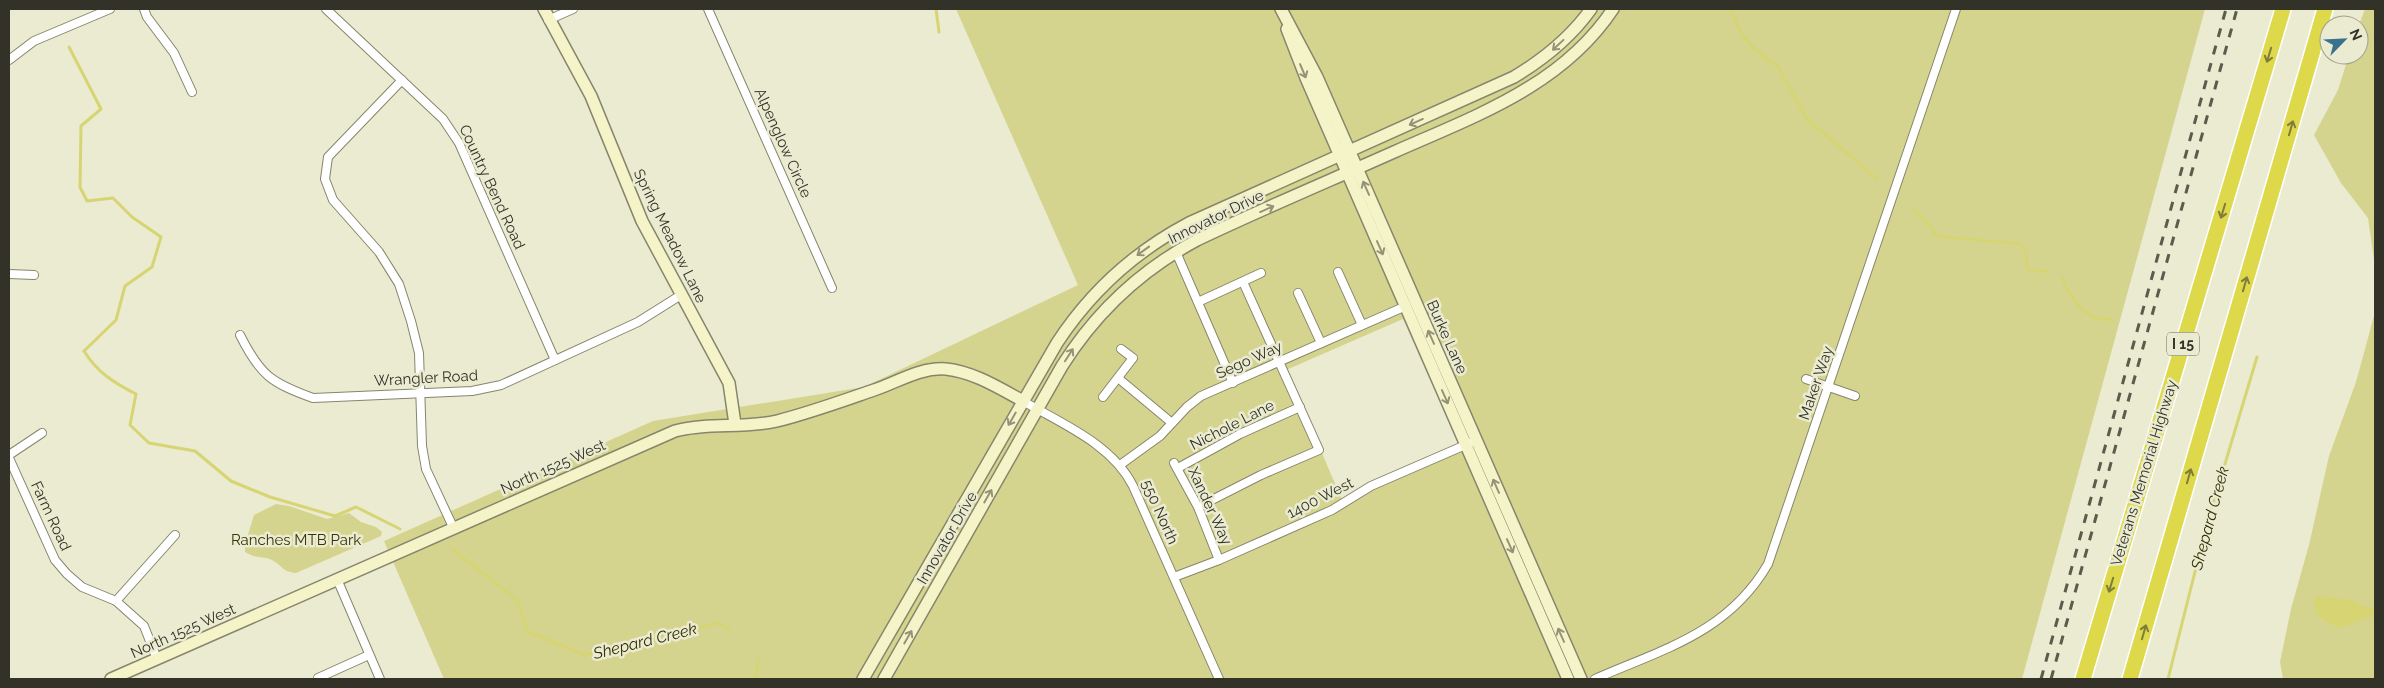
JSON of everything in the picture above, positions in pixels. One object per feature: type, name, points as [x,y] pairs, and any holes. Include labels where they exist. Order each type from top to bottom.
[{"type":"highway","name":"Veterans Memorial Highway","points":[[2083,679],[2283,9]]},
{"type":"highway","points":[[2130,679],[2325,9]]},
{"type":"street","points":[[9,60],[34,41],[110,9]]},
{"type":"street","points":[[144,9],[147,17],[174,53],[192,92]]},
{"type":"street","name":"Country Bend Road","points":[[326,9],[443,119],[459,143],[555,360]]},
{"type":"street","points":[[546,14],[573,9]]},
{"type":"street","name":"Alpenglow Circle","points":[[708,9],[832,288]]},
{"type":"street","name":"Burke Lane","points":[[1280,9],[1299,60],[1345,153],[1406,306],[1581,679]]},
{"type":"street","name":"Innovator Drive","points":[[863,679],[1057,343],[1075,317],[1109,279],[1142,251],[1189,223],[1514,77],[1550,52],[1591,9]]},
{"type":"street","name":"Innovator Drive","points":[[884,679],[1071,352],[1104,310],[1133,282],[1176,252],[1206,236],[1495,107],[1534,86],[1583,46],[1613,9]]},
{"type":"street","name":"Maker Way","points":[[1595,679],[1705,630],[1730,612],[1748,594],[1760,577],[1774,550],[1956,9]]},
{"type":"street","name":"Spring Meadow Lane","points":[[546,14],[591,96],[642,221],[728,383],[735,424]]},
{"type":"street","points":[[402,80],[328,157],[324,178],[333,200],[379,252],[399,284],[411,321],[418,352],[422,446],[426,470],[453,527]]},
{"type":"street","name":"Burke Lane","points":[[1352,170],[1471,443],[1568,679]]},
{"type":"street","points":[[1176,252],[1233,383]]},
{"type":"street","points":[[1338,272],[1362,325]]},
{"type":"street","points":[[1198,302],[1261,273]]},
{"type":"street","points":[[9,274],[34,276]]},
{"type":"street","points":[[1198,507],[1261,475],[1319,450],[1242,282]]},
{"type":"street","points":[[1298,293],[1321,343]]},
{"type":"street","name":"Wrangler Road","points":[[240,334],[253,362],[269,379],[289,390],[313,398],[486,389],[501,385],[638,322],[681,295]]},
{"type":"street","name":"Sego Way","points":[[1120,465],[1160,436],[1201,396],[1406,306]]},
{"type":"street","points":[[1103,397],[1133,358],[1121,349]]},
{"type":"street","name":"North 1525 West","points":[[111,679],[665,435],[699,426],[760,424],[779,420],[876,389],[917,372],[935,369],[956,370],[976,377],[1023,401]]},
{"type":"street","points":[[1118,378],[1172,423]]},
{"type":"street","points":[[1806,379],[1855,396]]},
{"type":"street","name":"550 North","points":[[1023,401],[1100,447],[1120,465],[1133,486],[1219,679]]},
{"type":"street","name":"Nichole Lane","points":[[1176,466],[1300,407]]},
{"type":"street","points":[[9,457],[42,433]]},
{"type":"street","name":"1400 West","points":[[1174,577],[1219,560],[1340,506],[1382,481],[1471,443]]},
{"type":"street","name":"Farm Road","points":[[9,457],[55,560],[66,574],[82,587],[116,601],[144,626],[158,658]]},
{"type":"street","name":"Xander Way","points":[[1176,466],[1198,507],[1219,560]]},
{"type":"street","points":[[116,601],[176,535]]},
{"type":"street","points":[[337,579],[380,679]]},
{"type":"street","points":[[318,678],[369,655]]},
{"type":"green space","points":[[956,9],[2205,9],[2022,679],[444,679],[384,541],[653,421],[864,387],[1078,285]],"holes":[[[1403,319],[1461,449],[1343,502],[1286,370]]]},
{"type":"green space","points":[[2365,9],[2375,9],[2375,267],[2368,218],[2341,183],[2314,135],[2338,90],[2346,65],[2369,65],[2369,15],[2363,15]]},
{"type":"green space","points":[[2375,312],[2375,679],[2283,679],[2280,662],[2291,609],[2309,545],[2329,456],[2356,382]]},
{"type":"green space","name":"Ranches MTB Park","points":[[276,504],[289,506],[327,519],[349,513],[361,522],[376,527],[382,532],[381,536],[296,573],[291,572],[285,570],[272,560],[252,556],[245,552],[245,544],[254,515]]},
{"type":"shaded area","points":[[2316,596],[2352,600],[2364,607],[2375,607],[2375,615],[2340,628],[2324,621],[2317,613],[2314,603]]},
{"type":"waterway","points":[[936,9],[939,32]]},
{"type":"waterway","name":"Shepard Creek","points":[[1731,9],[1742,35],[1755,49],[1778,67],[1807,119],[1876,178]]},
{"type":"waterway","name":"Shepard Creek","points":[[69,47],[101,109],[81,126],[80,187],[87,201],[113,198],[132,217],[161,237],[152,267],[125,286],[116,320],[84,351],[107,376],[120,386],[136,394],[130,425],[149,443],[195,451],[231,481],[270,497],[335,516],[356,507],[400,529]]},
{"type":"waterway","name":"Shepard Creek","points":[[1913,210],[1925,220],[1937,236],[2020,244],[2026,253],[2027,269],[2048,272]]},
{"type":"waterway","name":"Shepard Creek","points":[[2062,277],[2067,289],[2080,307],[2096,318],[2112,320]]},
{"type":"waterway","name":"Shepard Creek","points":[[2168,679],[2207,524],[2257,357]]},
{"type":"waterway","name":"Shepard Creek","points":[[452,549],[517,600],[528,632],[585,655],[717,623],[730,630]]},
{"type":"waterway","name":"Shepard Creek","points":[[756,679],[758,660]]},
{"type":"railway","points":[[2041,679],[2226,9]]},
{"type":"railway","points":[[2051,679],[2237,9]]}]
